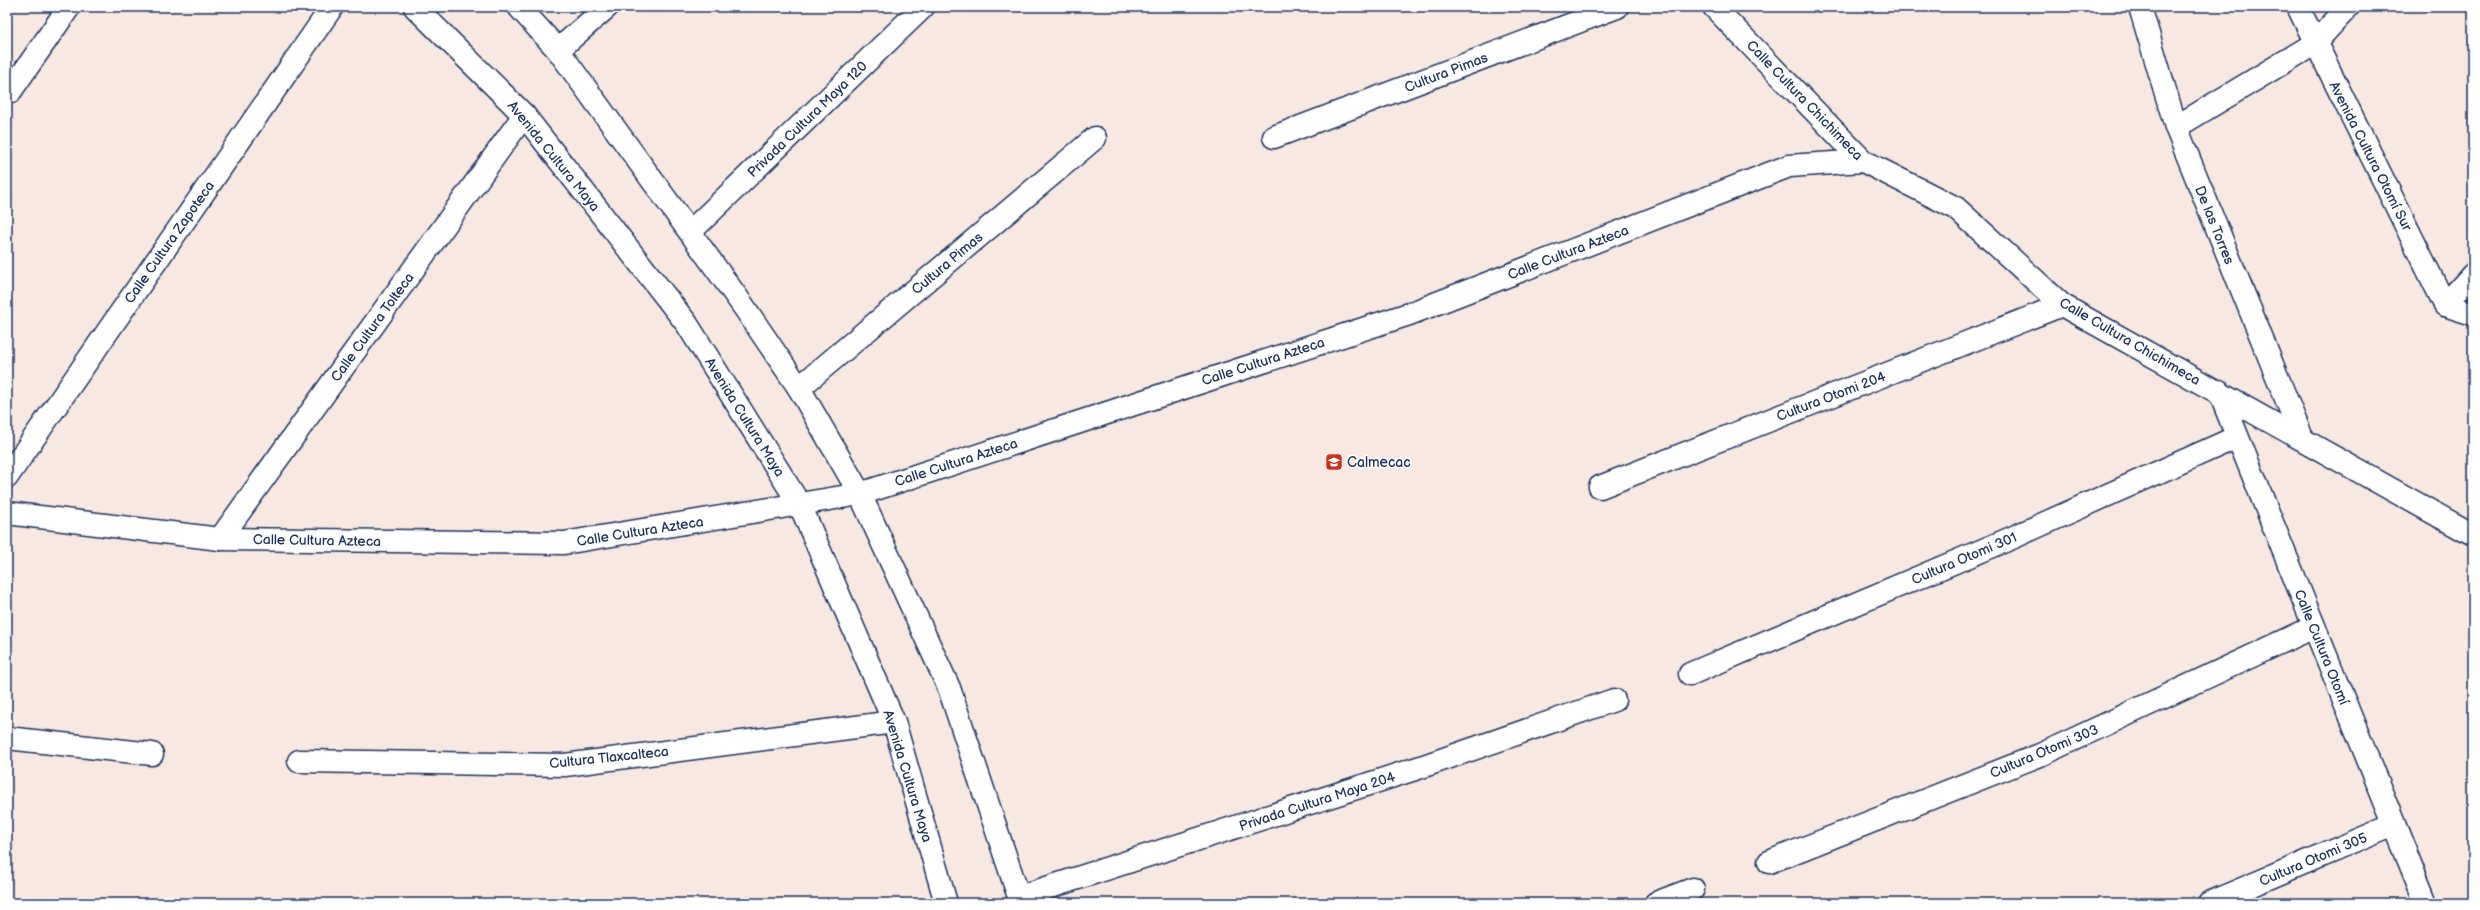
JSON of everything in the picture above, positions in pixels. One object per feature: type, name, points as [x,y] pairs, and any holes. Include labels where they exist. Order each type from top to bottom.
[{"type":"street","points":[[10,92],[69,7]]},
{"type":"street","name":"Calle Cultura Zapoteca","points":[[7,477],[332,7]]},
{"type":"street","name":"Avenida Cultura Maya","points":[[415,7],[524,115],[687,324],[800,505],[894,722],[946,903]]},
{"type":"street","points":[[519,7],[558,50],[691,231],[799,388],[860,494],[949,688],[1020,900]]},
{"type":"street","points":[[558,50],[607,7]]},
{"type":"street","name":"Privada Cultura Maya 120","points":[[691,231],[923,7]]},
{"type":"street","name":"Cultura Pimas","points":[[1274,137],[1617,7]]},
{"type":"street","name":"Calle Cultura Chichimeca","points":[[1714,7],[1863,161],[1956,208],[2062,305],[2219,391],[2473,535]]},
{"type":"street","name":"De las Torres","points":[[2140,7],[2176,127],[2302,438]]},
{"type":"street","name":"Avenida Cultura Otomí Sur","points":[[2298,7],[2314,44],[2445,305]]},
{"type":"street","points":[[2176,127],[2314,44],[2348,7]]},
{"type":"street","name":"Calle Cultura Tolteca","points":[[220,539],[524,115]]},
{"type":"street","name":"Cultura Pimas","points":[[799,388],[1094,138]]},
{"type":"street","name":"Calle Cultura Azteca","points":[[7,513],[220,539],[564,543],[860,494],[1409,314],[1789,166],[1863,161]]},
{"type":"street","points":[[2473,274],[2445,305],[2473,314]]},
{"type":"street","name":"Cultura Otomi 204","points":[[1600,487],[2062,305]]},
{"type":"street","name":"Calle Cultura Otomí","points":[[2219,391],[2426,903]]},
{"type":"street","name":"Cultura Otomi 301","points":[[1690,674],[2014,537],[2237,437]]},
{"type":"street","name":"Cultura Otomi 303","points":[[1769,862],[2040,755],[2314,627]]},
{"type":"street","name":"Privada Cultura Maya 204","points":[[1020,900],[1421,767],[1614,700]]},
{"type":"street","name":"Cultura Tlaxcalteca","points":[[298,761],[565,765],[894,722]]},
{"type":"street","points":[[7,738],[152,754]]},
{"type":"street","name":"Cultura Otomi 305","points":[[2209,903],[2394,825]]},
{"type":"street","points":[[1656,903],[1693,890]]},
{"type":"place","name":"Calmecac","points":[[1334,462]]}]
